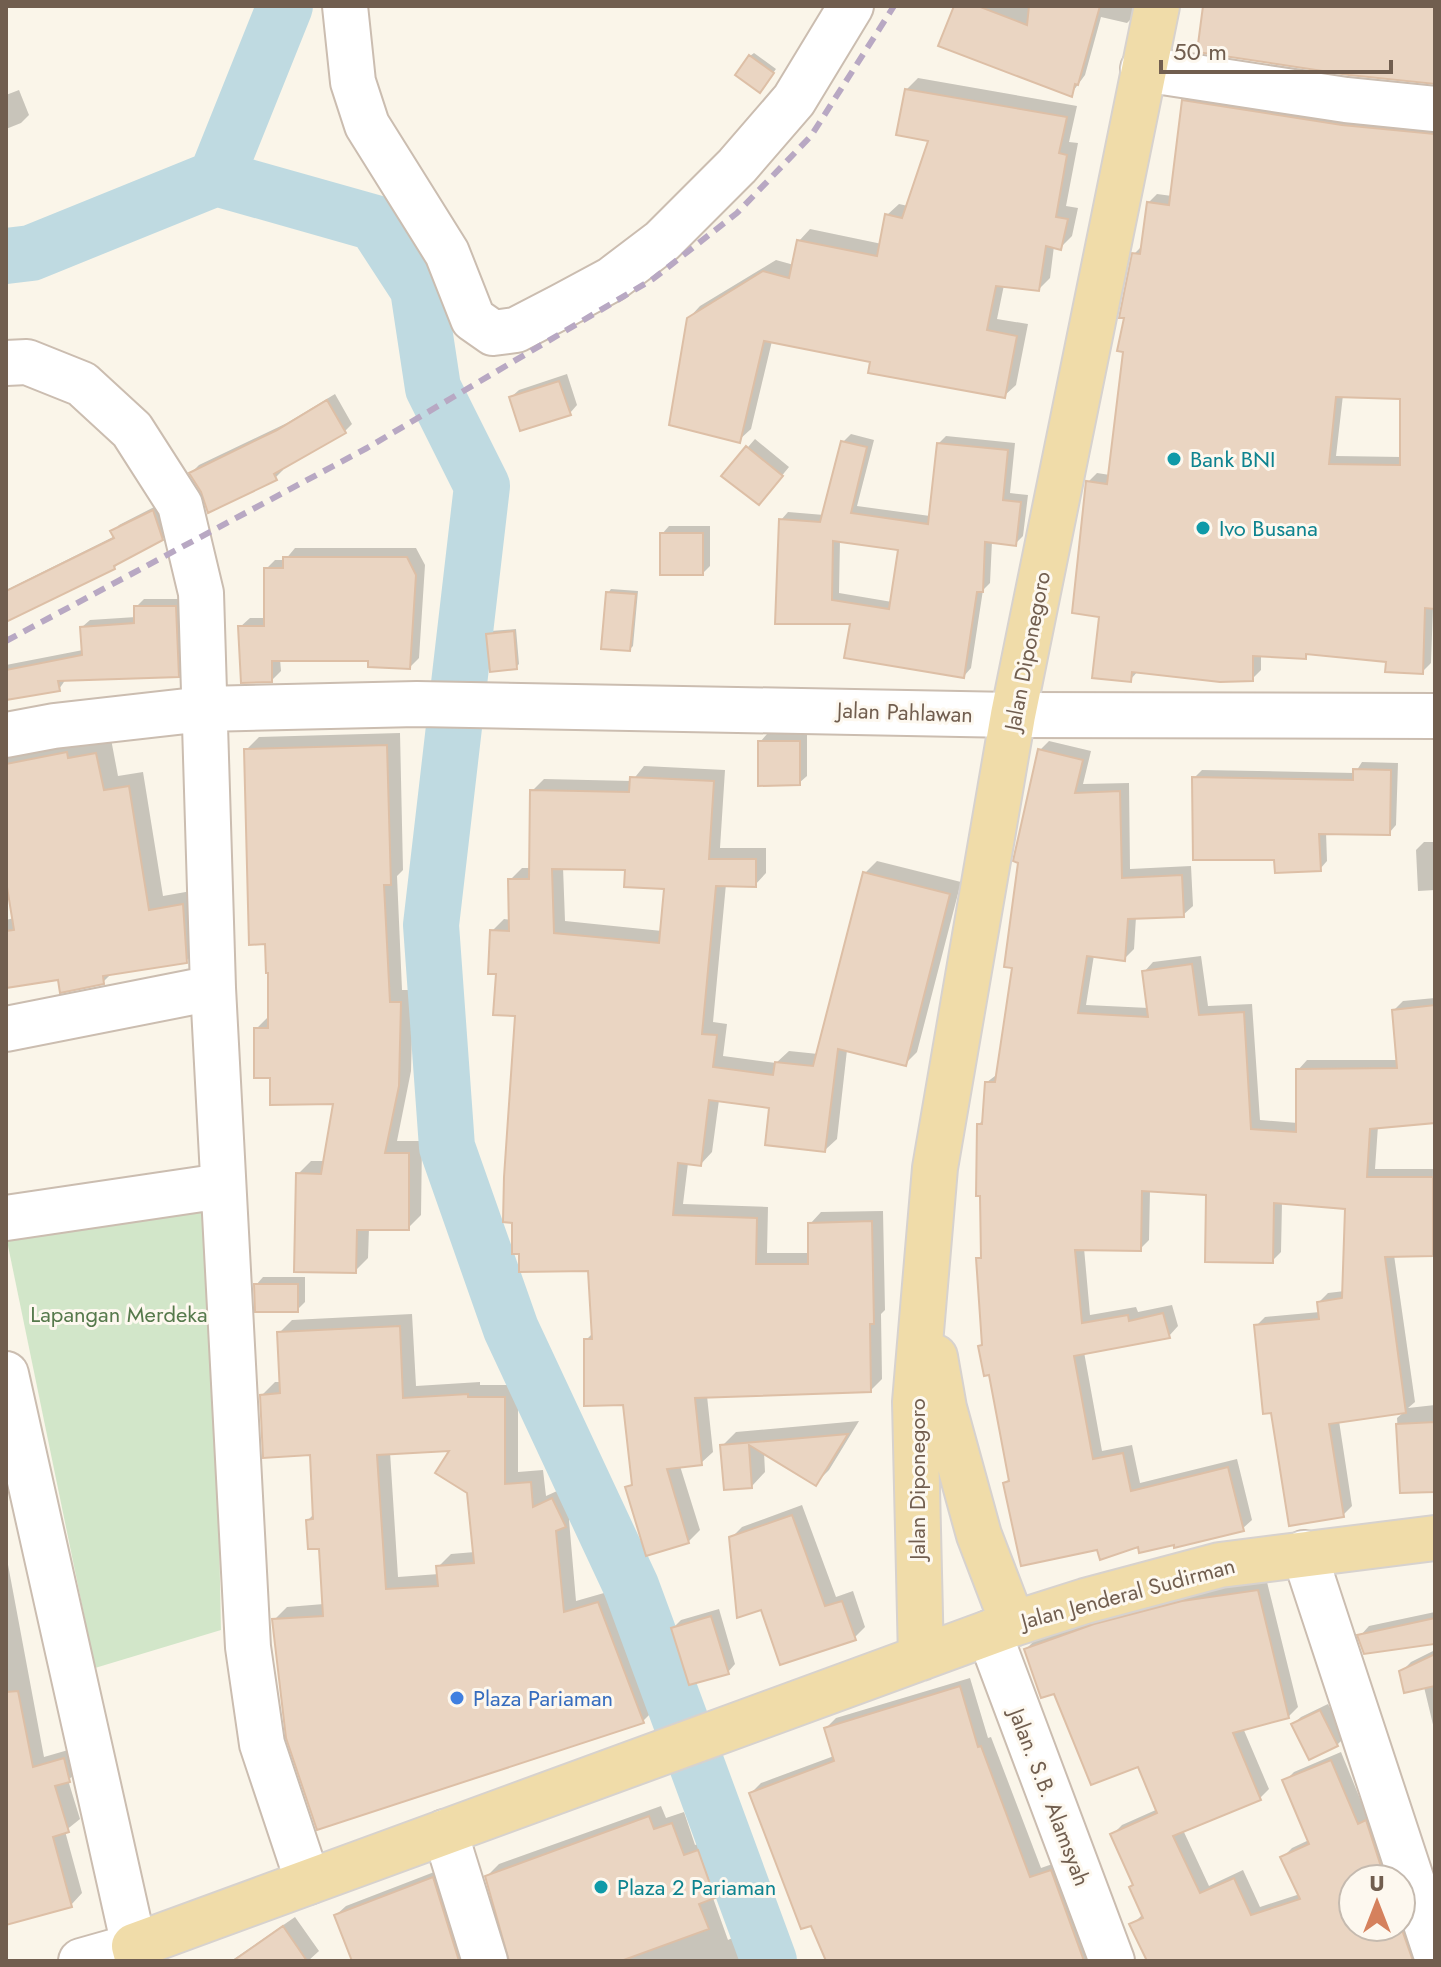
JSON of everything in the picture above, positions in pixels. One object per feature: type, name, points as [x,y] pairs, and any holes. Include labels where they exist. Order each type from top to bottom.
[{"type":"main road","name":"Jalan Diponegoro","points":[[921,1658],[915,1402],[935,1168],[1013,715],[1157,6]]},
{"type":"main road","name":"Jalan Diponegoro","points":[[924,1300],[944,1408],[1001,1629]]},
{"type":"main road","name":"Jalan Jenderal Sudirman","points":[[136,1954],[308,1882],[1085,1601],[1220,1565],[1435,1538]]},
{"type":"street","points":[[345,6],[353,82],[367,125],[447,253],[473,319],[493,333],[516,330],[612,279],[662,241],[737,166],[794,100],[851,6]]},
{"type":"street","points":[[1143,69],[1346,100],[1435,109]]},
{"type":"street","points":[[6,363],[27,362],[82,384],[132,430],[180,505],[201,593],[213,988],[248,1647],[262,1744],[308,1882]]},
{"type":"street","name":"Jalan Pahlawan","points":[[6,735],[54,726],[204,709],[417,704],[1013,715],[1435,716]]},
{"type":"street","points":[[6,1029],[213,988]]},
{"type":"street","points":[[6,1218],[222,1186]]},
{"type":"street","points":[[6,1374],[136,1954],[81,1961]]},
{"type":"street","points":[[1304,1553],[1435,1951]]},
{"type":"street","name":"Jalan. S.B. Alamsyah","points":[[1001,1629],[1112,1961]]},
{"type":"street","points":[[445,1832],[485,1961]]},
{"type":"green space","name":"Lapangan Merdeka","points":[[212,1199],[221,1630],[95,1668],[6,1236]]},
{"type":"building","points":[[954,6],[978,6],[1027,25],[1029,6],[1100,6],[1072,97],[938,46]]},
{"type":"building","points":[[1203,6],[1435,6],[1435,84],[1349,75],[1197,52]]},
{"type":"building","points":[[749,55],[774,73],[760,93],[735,75]]},
{"type":"building","points":[[905,89],[1067,117],[1059,153],[1067,155],[1056,217],[1068,219],[1061,250],[1046,246],[1039,291],[996,286],[987,330],[1017,336],[1005,398],[868,373],[870,362],[764,341],[740,443],[669,425],[687,318],[763,271],[789,278],[797,240],[877,256],[885,214],[902,218],[928,141],[896,135]]},
{"type":"building","points":[[1182,100],[1342,125],[1435,134],[1435,609],[1425,608],[1423,674],[1385,672],[1386,662],[1306,654],[1306,659],[1253,656],[1253,681],[1220,682],[1132,672],[1131,682],[1092,678],[1099,617],[1072,613],[1086,481],[1107,484],[1123,352],[1117,351],[1124,318],[1119,318],[1132,253],[1140,254],[1147,202],[1169,205]],"holes":[[[1336,397],[1400,399],[1400,465],[1329,464]]]},
{"type":"building","points":[[559,381],[571,415],[520,431],[509,397]]},
{"type":"building","points":[[327,400],[346,433],[274,474],[277,480],[208,513],[201,492],[189,473],[277,430]]},
{"type":"building","points":[[841,441],[867,447],[851,513],[928,524],[937,443],[1008,450],[1003,500],[1021,502],[1016,546],[985,542],[983,592],[977,592],[964,678],[844,658],[850,624],[775,624],[779,519],[820,522]],"holes":[[[833,541],[898,550],[889,609],[832,600]]]},
{"type":"building","points":[[746,446],[783,476],[759,505],[721,476]]},
{"type":"building","points":[[153,510],[163,540],[114,566],[115,569],[6,622],[6,591],[114,538],[110,531]]},
{"type":"building","points":[[660,533],[703,533],[703,575],[660,575]]},
{"type":"building","points":[[283,557],[407,557],[416,575],[410,669],[368,667],[368,661],[272,661],[272,682],[241,683],[238,626],[264,626],[264,568],[283,568]]},
{"type":"building","points":[[606,592],[636,594],[630,651],[601,649]]},
{"type":"building","points":[[134,606],[176,606],[179,677],[58,681],[60,691],[6,700],[6,670],[82,655],[80,627],[134,623]]},
{"type":"building","points":[[514,631],[517,669],[490,672],[486,634]]},
{"type":"building","points":[[758,741],[800,741],[800,785],[758,786]]},
{"type":"building","points":[[387,745],[391,885],[384,885],[390,1002],[401,1002],[399,1086],[385,1153],[409,1153],[409,1230],[357,1230],[356,1273],[294,1272],[296,1173],[321,1174],[333,1104],[270,1105],[270,1078],[254,1078],[254,1028],[268,1028],[268,973],[265,944],[249,945],[244,749]]},
{"type":"building","points":[[1038,749],[1083,760],[1075,793],[1120,791],[1122,878],[1182,875],[1184,917],[1128,919],[1125,961],[1087,956],[1078,1013],[1148,1017],[1142,971],[1192,964],[1199,1015],[1244,1012],[1251,1129],[1296,1132],[1296,1069],[1397,1068],[1392,1010],[1435,1005],[1435,1123],[1370,1129],[1367,1177],[1433,1177],[1433,1256],[1385,1257],[1406,1413],[1329,1424],[1344,1517],[1289,1526],[1271,1413],[1263,1414],[1254,1325],[1319,1319],[1317,1302],[1342,1298],[1345,1209],[1274,1203],[1273,1263],[1205,1262],[1206,1195],[1142,1191],[1141,1251],[1075,1250],[1082,1323],[1128,1315],[1129,1321],[1163,1313],[1170,1338],[1074,1356],[1093,1459],[1123,1453],[1131,1491],[1228,1467],[1244,1531],[1174,1548],[1174,1545],[1139,1553],[1138,1547],[1100,1560],[1097,1550],[1021,1566],[1003,1483],[1009,1481],[989,1375],[984,1376],[978,1346],[982,1345],[976,1258],[981,1258],[980,1196],[976,1196],[977,1124],[982,1124],[985,1082],[995,1082],[1012,968],[1004,967],[1018,863],[1013,861]]},
{"type":"building","points":[[67,752],[68,758],[96,753],[104,790],[129,786],[149,910],[183,904],[187,963],[103,976],[104,984],[60,993],[58,980],[6,988],[6,931],[14,930],[6,881],[6,764]]},
{"type":"building","points":[[1353,769],[1391,770],[1390,835],[1319,834],[1321,871],[1275,873],[1274,860],[1193,860],[1192,777],[1353,780]]},
{"type":"building","points":[[630,777],[714,781],[709,859],[756,859],[756,887],[716,886],[702,1034],[717,1035],[713,1067],[773,1075],[775,1062],[813,1066],[863,872],[950,894],[906,1066],[838,1049],[825,1152],[765,1145],[769,1108],[709,1100],[701,1166],[678,1163],[673,1215],[757,1218],[756,1264],[808,1264],[808,1223],[872,1221],[874,1324],[870,1324],[871,1392],[695,1398],[702,1465],[667,1469],[689,1543],[646,1556],[625,1487],[632,1485],[623,1405],[584,1406],[584,1339],[592,1339],[588,1271],[519,1272],[519,1254],[512,1254],[512,1223],[503,1222],[515,1016],[493,1015],[496,974],[488,974],[490,930],[509,931],[508,879],[529,879],[530,790],[629,792]],"holes":[[[552,869],[625,870],[624,887],[664,889],[659,943],[554,933]]]},
{"type":"building","points":[[254,1284],[298,1284],[298,1312],[255,1312]]},
{"type":"building","points":[[400,1326],[403,1398],[468,1394],[468,1397],[505,1397],[505,1484],[531,1482],[533,1507],[552,1498],[566,1527],[556,1531],[564,1612],[598,1602],[644,1723],[317,1830],[286,1738],[272,1619],[323,1616],[319,1549],[308,1549],[306,1520],[313,1519],[310,1455],[263,1458],[260,1395],[280,1393],[277,1332]],"holes":[[[449,1451],[435,1473],[467,1493],[474,1563],[436,1566],[438,1586],[386,1589],[377,1455]]]},
{"type":"building","points":[[1435,1422],[1435,1492],[1400,1493],[1396,1424]]},
{"type":"building","points":[[848,1434],[816,1486],[749,1445],[752,1488],[724,1490],[720,1445]]},
{"type":"building","points":[[792,1515],[825,1606],[842,1601],[856,1640],[780,1665],[761,1610],[737,1618],[729,1537]]},
{"type":"building","points":[[1258,1590],[1289,1718],[1233,1733],[1261,1800],[1173,1836],[1200,1893],[1234,1878],[1251,1915],[1300,1899],[1280,1857],[1309,1844],[1282,1780],[1331,1760],[1358,1824],[1366,1820],[1380,1863],[1337,1863],[1337,1943],[1407,1943],[1413,1961],[1147,1961],[1129,1924],[1143,1918],[1129,1887],[1133,1885],[1110,1834],[1157,1813],[1138,1767],[1091,1785],[1054,1694],[1041,1698],[1024,1649],[1094,1624],[1182,1601]]},
{"type":"building","points":[[711,1616],[729,1674],[689,1685],[671,1628]]},
{"type":"building","points":[[1435,1618],[1435,1644],[1364,1654],[1357,1635]]},
{"type":"building","points":[[1435,1654],[1435,1686],[1404,1693],[1399,1671]]},
{"type":"building","points":[[960,1686],[978,1747],[981,1746],[1030,1877],[1051,1870],[1084,1961],[826,1961],[811,1926],[801,1929],[749,1793],[834,1761],[824,1728]]},
{"type":"building","points":[[18,1691],[33,1767],[64,1758],[70,1782],[55,1786],[69,1832],[53,1837],[72,1907],[6,1925],[6,1692]]},
{"type":"building","points":[[1320,1710],[1338,1746],[1309,1760],[1291,1724]]},
{"type":"building","name":"Plaza 2 Pariaman","points":[[649,1816],[654,1829],[672,1823],[684,1855],[698,1850],[715,1898],[699,1904],[709,1929],[621,1961],[509,1961],[485,1876]]},
{"type":"building","points":[[433,1877],[459,1961],[352,1961],[334,1915]]},
{"type":"building","points":[[283,1926],[307,1961],[233,1961]]},
{"type":"waterway","points":[[6,256],[31,253],[216,178],[285,6]]},
{"type":"waterway","points":[[216,178],[375,223],[418,289],[433,388],[482,486],[431,925],[447,1147],[511,1329],[631,1586],[769,1961]]},
{"type":"railway","points":[[6,641],[367,448],[653,279],[737,213],[811,136],[894,6]]},
{"type":"place","name":"Bank BNI","points":[[1174,459]]},
{"type":"place","name":"Ivo Busana","points":[[1203,528]]},
{"type":"place","name":"Plaza Pariaman","points":[[457,1698]]},
{"type":"place","name":"Plaza 2 Pariaman","points":[[601,1887]]}]
